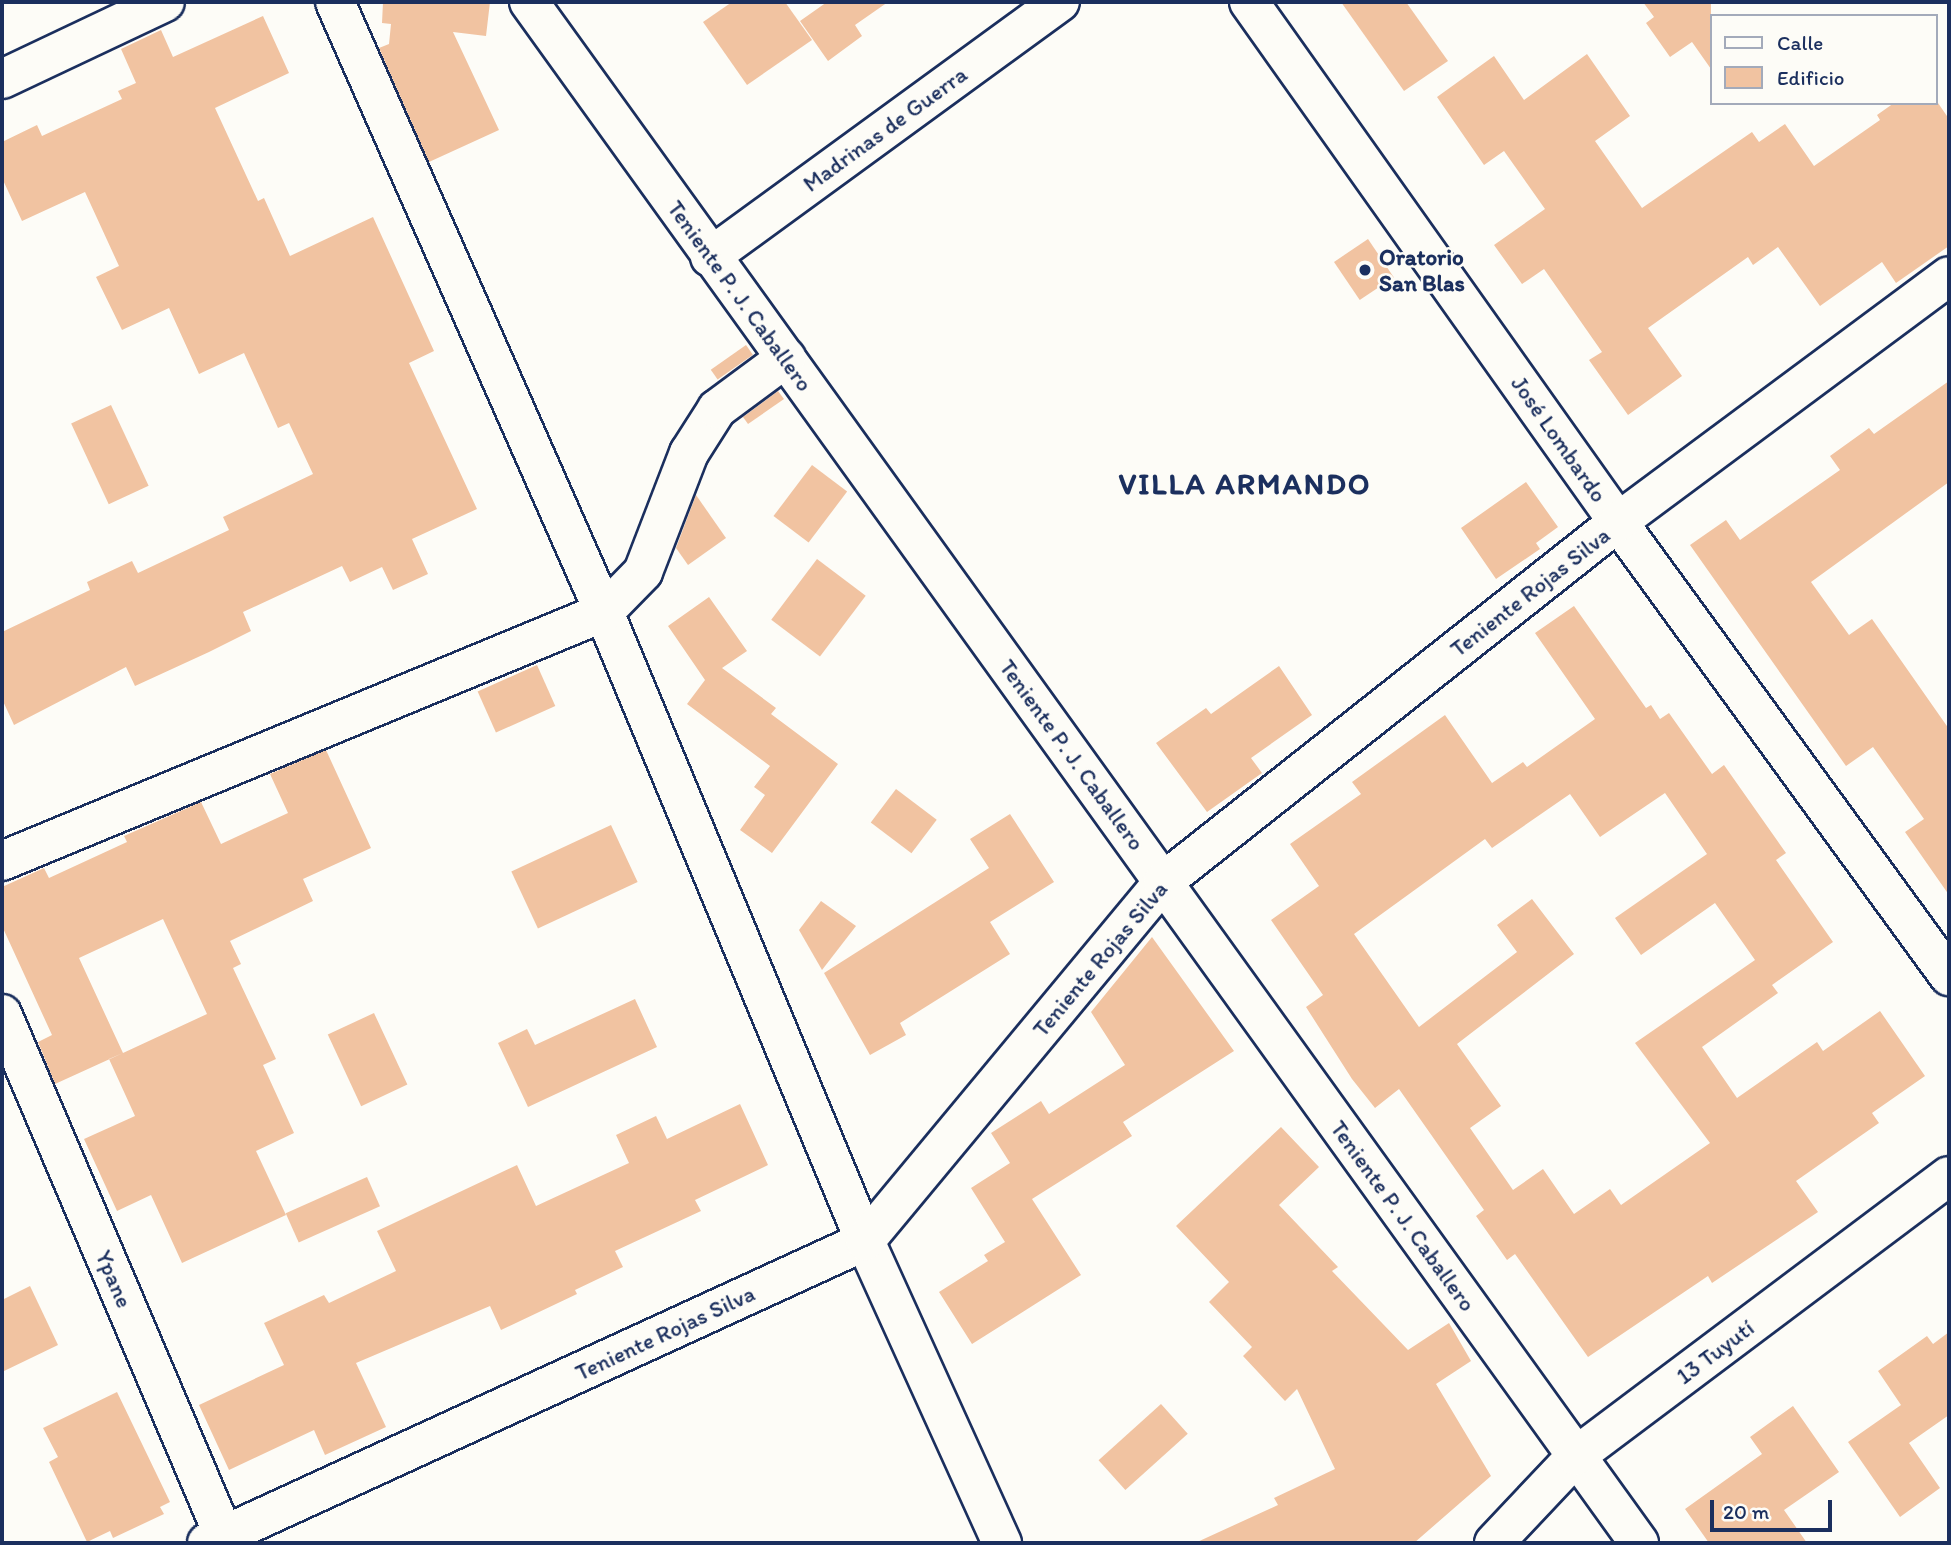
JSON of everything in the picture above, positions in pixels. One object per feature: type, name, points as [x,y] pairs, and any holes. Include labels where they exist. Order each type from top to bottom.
[{"type":"street","points":[[2,79],[165,2]]},
{"type":"street","points":[[335,2],[604,612],[865,1241],[1002,1543]]},
{"type":"street","name":"Teniente P. J. Caballero","points":[[529,2],[710,257],[786,358],[1639,1543]]},
{"type":"street","name":"Madrinas de Guerra","points":[[710,257],[1060,2]]},
{"type":"street","name":"José Lombardo","points":[[1249,2],[1618,522],[1949,976]]},
{"type":"street","name":"Teniente Rojas Silva","points":[[219,1541],[865,1241],[1163,882],[1618,522],[1949,276]]},
{"type":"street","points":[[2,861],[604,612],[643,572],[689,453],[717,409],[786,358]]},
{"type":"street","name":"Ypane","points":[[2,1014],[219,1541]]},
{"type":"street","name":"13 Tuyutí","points":[[1494,1543],[1576,1456],[1949,1176]]},
{"type":"building","points":[[383,2],[490,2],[486,36],[453,32],[499,130],[429,162],[379,48],[389,44],[391,24],[382,23]]},
{"type":"building","points":[[732,2],[785,2],[812,40],[747,85],[703,22]]},
{"type":"building","points":[[827,2],[888,2],[855,25],[862,36],[828,61],[800,21]]},
{"type":"building","points":[[1341,2],[1406,2],[1448,61],[1404,91]]},
{"type":"building","points":[[1643,2],[1711,2],[1710,68],[1692,42],[1670,57],[1646,23],[1654,17]]},
{"type":"building","points":[[263,16],[289,73],[215,108],[258,201],[264,198],[290,256],[373,217],[434,351],[409,363],[477,509],[412,539],[428,574],[393,590],[382,567],[350,582],[342,566],[243,612],[251,631],[209,652],[135,686],[126,667],[14,725],[2,699],[2,632],[90,590],[87,582],[132,561],[138,573],[229,530],[223,517],[313,474],[289,423],[278,428],[244,353],[199,374],[169,308],[122,330],[96,277],[119,266],[85,192],[22,221],[2,178],[2,142],[37,125],[42,136],[122,99],[118,91],[136,83],[121,49],[161,30],[173,57]]},
{"type":"building","points":[[1587,54],[1630,116],[1595,141],[1642,208],[1752,132],[1759,142],[1785,124],[1814,166],[1880,120],[1877,115],[1891,105],[1938,103],[1949,119],[1949,246],[1896,283],[1882,262],[1820,306],[1778,247],[1753,265],[1748,257],[1648,328],[1682,376],[1628,415],[1589,360],[1602,352],[1544,269],[1522,284],[1494,245],[1545,209],[1504,151],[1484,165],[1437,97],[1494,56],[1524,100]]},
{"type":"building","name":"Oratorio San Blas","points":[[1368,239],[1394,277],[1360,300],[1334,262]]},
{"type":"building","points":[[746,345],[753,355],[718,379],[711,370]]},
{"type":"building","points":[[1949,381],[1949,482],[1811,582],[1849,635],[1872,619],[1949,729],[1949,895],[1905,832],[1924,819],[1873,747],[1846,766],[1690,545],[1726,520],[1740,540],[1840,470],[1830,456],[1869,428],[1874,434]]},
{"type":"building","points":[[778,391],[784,399],[748,424],[743,417]]},
{"type":"building","points":[[111,405],[149,486],[109,504],[71,424]]},
{"type":"building","points":[[812,465],[847,491],[809,543],[773,516]]},
{"type":"building","points":[[1526,482],[1558,527],[1536,543],[1540,549],[1496,579],[1461,528]]},
{"type":"building","points":[[696,495],[726,538],[688,565],[676,548]]},
{"type":"building","points":[[817,559],[866,596],[820,656],[771,620]]},
{"type":"building","points":[[709,597],[747,651],[722,668],[776,708],[771,714],[838,764],[772,853],[740,830],[765,795],[754,787],[770,766],[687,704],[705,680],[668,626]]},
{"type":"building","points":[[1574,606],[1646,708],[1651,705],[1660,719],[1669,713],[1712,774],[1724,765],[1786,853],[1776,860],[1833,942],[1772,985],[1778,993],[1702,1047],[1737,1098],[1817,1042],[1823,1051],[1880,1011],[1925,1076],[1872,1113],[1879,1123],[1796,1181],[1818,1212],[1712,1283],[1708,1276],[1588,1357],[1515,1254],[1507,1260],[1476,1216],[1484,1210],[1399,1089],[1375,1108],[1352,1079],[1306,1007],[1323,995],[1271,920],[1319,886],[1290,844],[1361,794],[1352,782],[1445,715],[1492,783],[1523,762],[1527,767],[1595,719],[1535,633]],"holes":[[[1665,793],[1707,854],[1615,918],[1641,955],[1715,903],[1755,960],[1635,1043],[1710,1143],[1621,1205],[1610,1189],[1574,1214],[1543,1169],[1513,1190],[1470,1128],[1501,1106],[1457,1044],[1574,954],[1532,899],[1497,925],[1517,952],[1419,1027],[1354,934],[1485,839],[1492,848],[1570,794],[1600,837]]]},
{"type":"building","points":[[537,665],[555,706],[496,733],[478,691]]},
{"type":"building","points":[[1279,666],[1312,715],[1251,758],[1262,773],[1207,812],[1156,743],[1206,708],[1211,714]]},
{"type":"building","points":[[326,750],[371,848],[303,879],[313,901],[230,941],[241,964],[233,968],[276,1059],[263,1065],[294,1133],[256,1151],[286,1215],[182,1263],[151,1195],[117,1211],[84,1139],[135,1116],[109,1059],[55,1084],[38,1042],[52,1035],[2,926],[2,887],[44,868],[49,878],[127,842],[124,836],[201,802],[221,844],[288,813],[270,774]],"holes":[[[163,919],[207,1014],[123,1053],[79,958]]]},
{"type":"building","points":[[896,789],[937,820],[911,853],[871,823]]},
{"type":"building","points":[[1010,814],[1054,882],[990,922],[1010,954],[900,1023],[906,1035],[870,1055],[824,973],[989,868],[970,839]]},
{"type":"building","points":[[611,825],[638,882],[538,929],[511,871]]},
{"type":"building","points":[[821,901],[856,926],[822,970],[799,930]]},
{"type":"building","points":[[1152,937],[1234,1051],[1123,1122],[1132,1136],[1032,1199],[1081,1275],[972,1344],[939,1292],[988,1261],[984,1255],[1005,1242],[971,1188],[1010,1163],[991,1133],[1041,1101],[1049,1114],[1125,1065],[1091,1012]]},
{"type":"building","points":[[635,999],[657,1047],[528,1107],[498,1043],[527,1029],[535,1045]]},
{"type":"building","points":[[374,1013],[407,1085],[361,1106],[328,1035]]},
{"type":"building","points":[[740,1104],[768,1165],[695,1200],[701,1211],[615,1251],[623,1267],[575,1290],[577,1294],[501,1330],[490,1306],[356,1363],[386,1427],[325,1455],[314,1430],[229,1470],[199,1405],[284,1365],[264,1323],[324,1295],[329,1303],[396,1271],[377,1231],[517,1165],[536,1206],[629,1163],[616,1135],[656,1116],[667,1139]]},
{"type":"building","points":[[1281,1127],[1319,1167],[1279,1205],[1338,1267],[1332,1271],[1408,1350],[1449,1323],[1471,1361],[1436,1384],[1491,1476],[1414,1543],[1195,1543],[1278,1505],[1274,1498],[1335,1469],[1297,1389],[1285,1401],[1243,1356],[1252,1347],[1209,1302],[1229,1282],[1176,1226]]},
{"type":"building","points":[[367,1177],[380,1206],[299,1242],[286,1213]]},
{"type":"building","points":[[30,1286],[58,1345],[2,1372],[2,1300]]},
{"type":"building","points":[[1949,1332],[1949,1415],[1909,1443],[1940,1488],[1900,1517],[1848,1442],[1901,1405],[1878,1371],[1927,1336],[1933,1344]]},
{"type":"building","points":[[117,1392],[170,1502],[160,1507],[164,1514],[113,1538],[110,1531],[87,1542],[49,1462],[58,1457],[43,1428]]},
{"type":"building","points":[[1161,1404],[1188,1434],[1125,1490],[1099,1460]]},
{"type":"building","points":[[1793,1406],[1839,1472],[1784,1510],[1807,1543],[1709,1543],[1685,1509],[1762,1454],[1750,1437]]},
{"type":"place","name":"Oratorio San Blas","points":[[1365,270]]},
{"type":"district","name":"VILLA ARMANDO","points":[[1245,484]]}]
